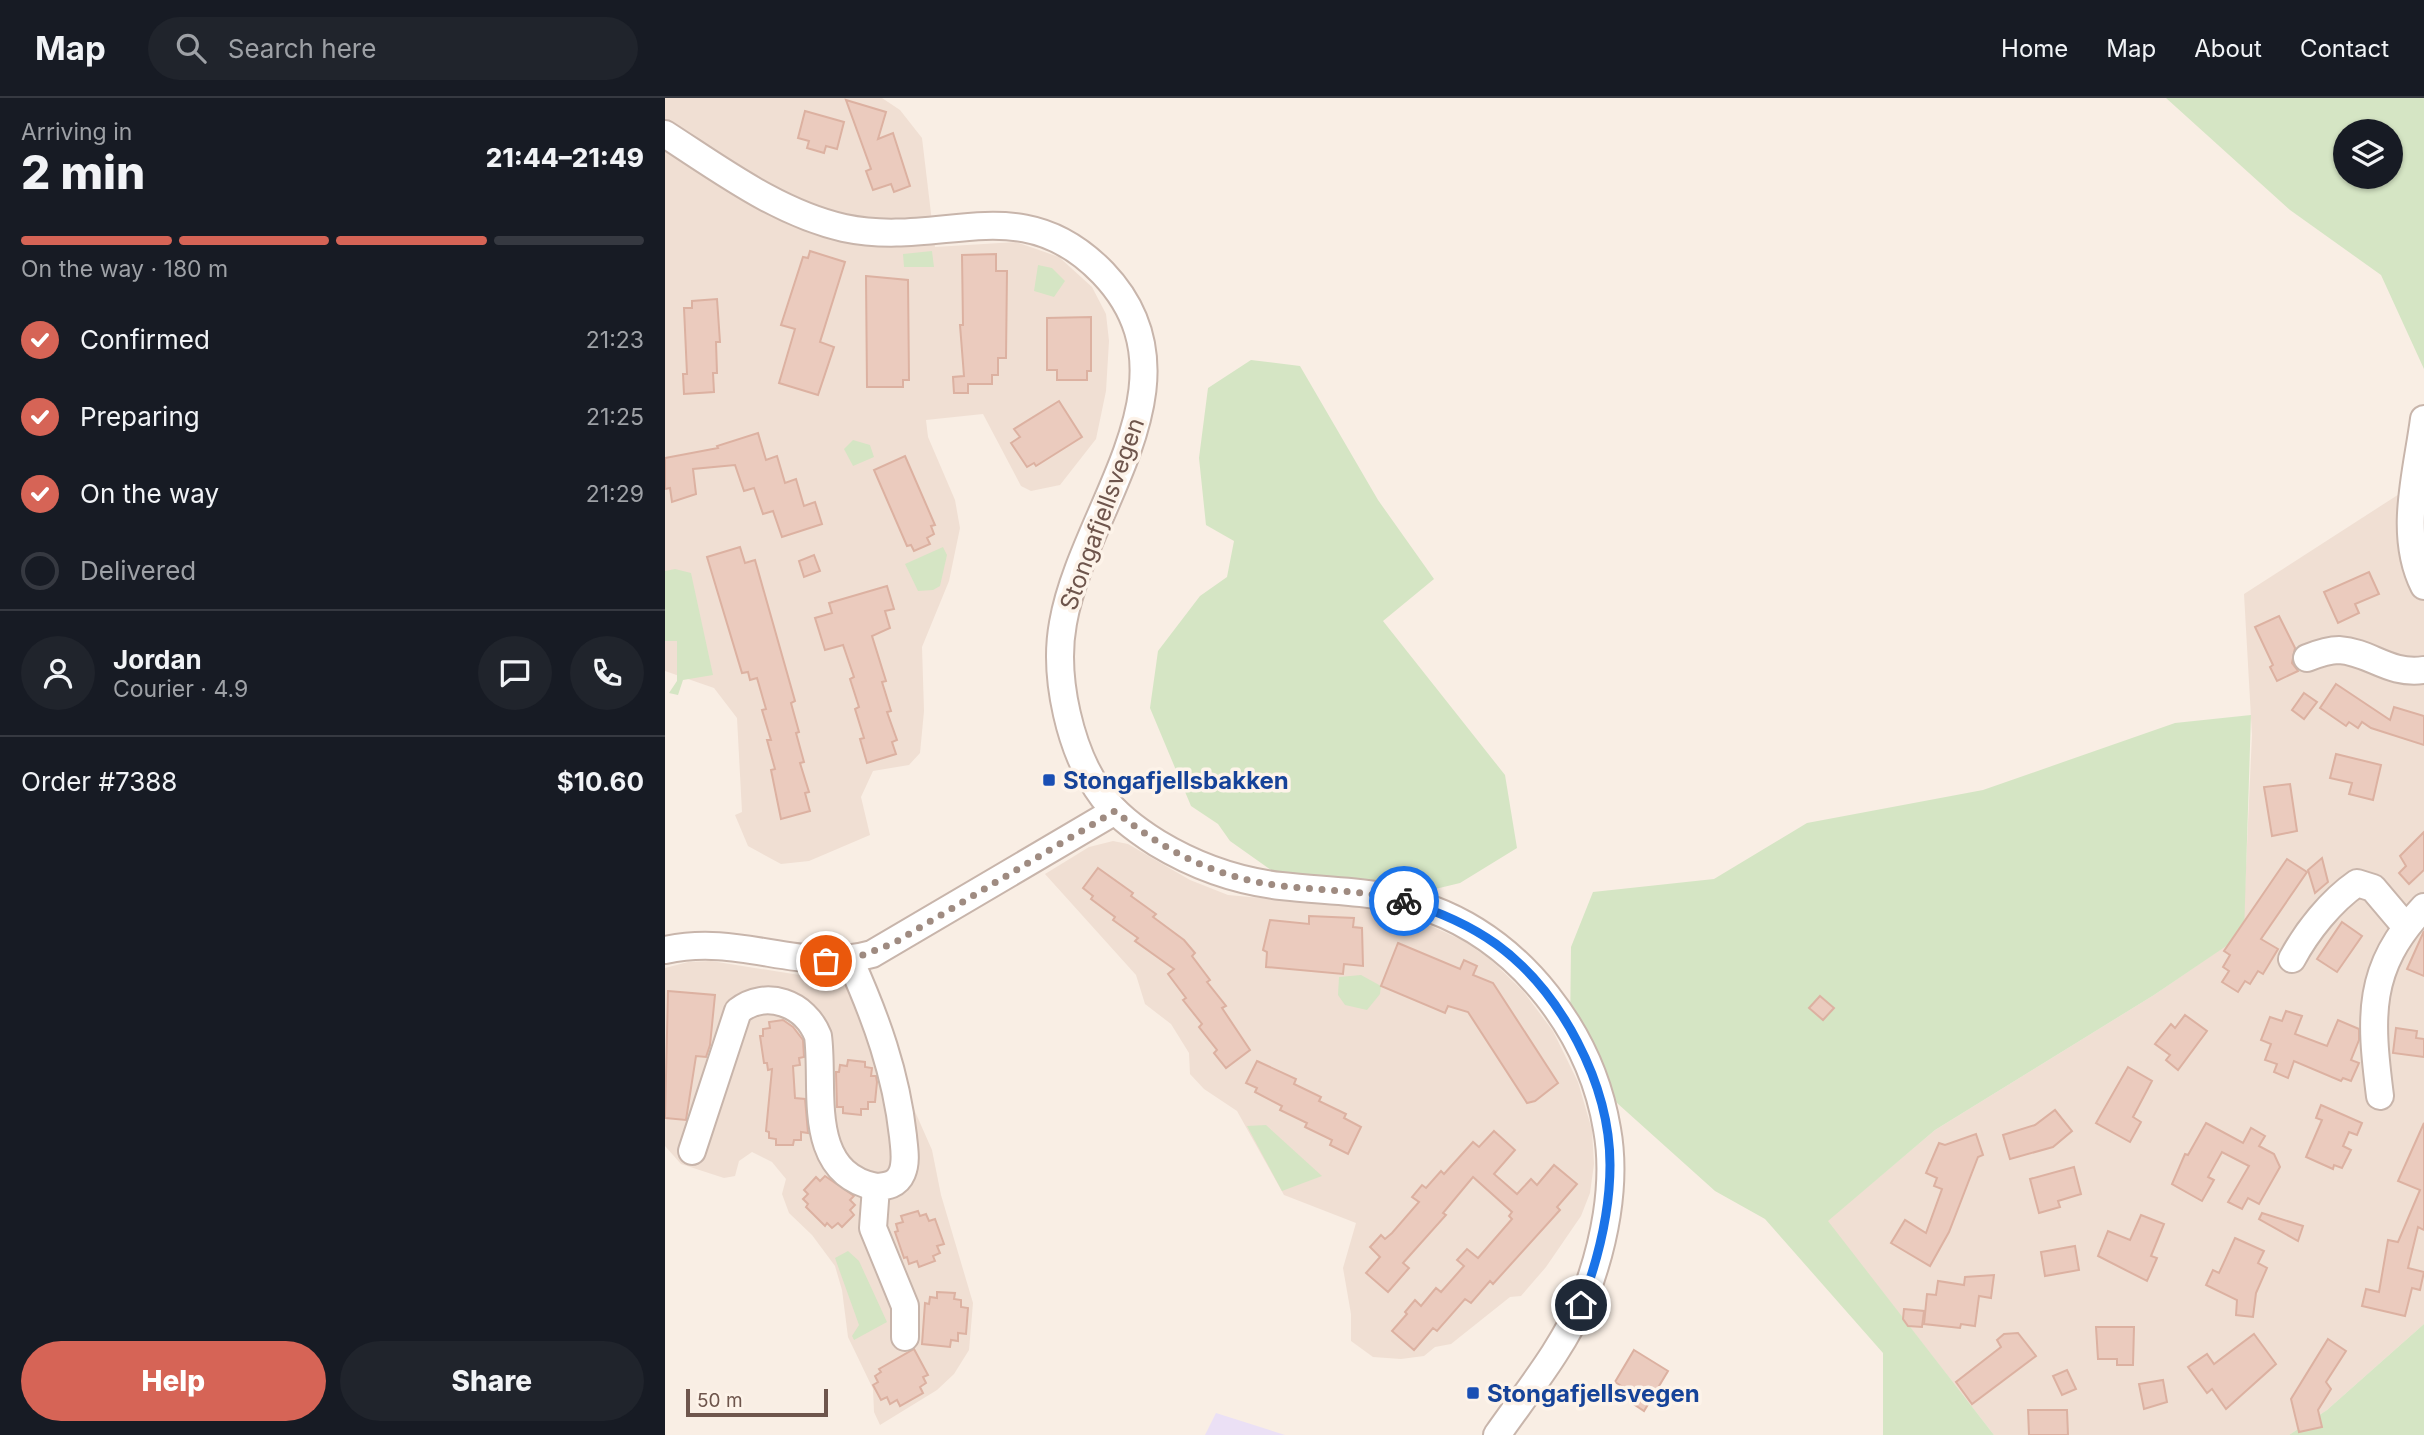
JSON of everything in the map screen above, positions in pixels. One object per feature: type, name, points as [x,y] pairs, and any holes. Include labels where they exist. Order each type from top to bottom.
[{"type":"street","name":"Stongafjellsvegen","points":[[665,134],[794,212],[841,227],[876,233],[911,234],[1004,224],[1030,228],[1056,236],[1079,251],[1118,290],[1141,337],[1145,366],[1142,397],[1124,459],[1069,601],[1061,646],[1066,701],[1078,747],[1092,780],[1115,811],[1169,850],[1225,874],[1283,886],[1379,894],[1431,909],[1456,920],[1497,945],[1520,964],[1568,1028],[1593,1080],[1607,1128],[1610,1166],[1605,1218],[1589,1283],[1578,1312],[1497,1435]]},
{"type":"street","points":[[2424,419],[2410,518],[2413,558],[2424,586]]},
{"type":"street","points":[[2307,658],[2337,650],[2351,652],[2391,669],[2424,670]]},
{"type":"street","points":[[665,950],[701,943],[725,944],[804,960],[850,960],[894,943],[1115,811]]},
{"type":"street","points":[[2292,959],[2304,937],[2357,883],[2373,888],[2406,927]]},
{"type":"street","points":[[2380,1096],[2375,1040],[2376,985],[2386,959],[2406,927],[2424,907]]},
{"type":"street","points":[[692,1152],[738,1011],[750,1002],[776,1000],[790,1004],[814,1024],[818,1036],[821,1124],[829,1153],[852,1178],[876,1187],[892,1185],[902,1173],[905,1156],[902,1124],[888,1052],[850,960]]},
{"type":"street","points":[[876,1187],[873,1228],[905,1306],[905,1336]]},
{"type":"shaded area","points":[[665,98],[882,98],[900,110],[922,138],[935,247],[1016,242],[1059,257],[1092,287],[1106,314],[1109,341],[1106,391],[1096,439],[1060,485],[1031,491],[1021,486],[983,414],[926,420],[928,437],[955,500],[960,528],[949,581],[922,647],[924,711],[920,753],[909,765],[873,771],[861,797],[870,835],[809,861],[781,864],[748,846],[735,815],[742,812],[737,718],[714,688],[665,671]]},
{"type":"shaded area","points":[[2407,489],[2424,494],[2424,1324],[2327,1410],[2289,1435],[1994,1435],[1827,1221],[1935,1130],[2154,995],[2243,934],[2252,735],[2244,594]]},
{"type":"shaded area","points":[[1113,841],[1128,844],[1190,880],[1228,895],[1357,907],[1418,920],[1464,941],[1491,960],[1523,991],[1553,1031],[1578,1082],[1592,1130],[1594,1164],[1590,1193],[1581,1216],[1546,1267],[1521,1296],[1510,1297],[1451,1344],[1435,1347],[1424,1356],[1401,1359],[1373,1357],[1351,1341],[1351,1314],[1343,1268],[1356,1223],[1284,1195],[1237,1111],[1204,1089],[1190,1074],[1189,1053],[1171,1024],[1145,1004],[1136,975],[1045,874],[1089,847]]},
{"type":"shaded area","points":[[711,961],[812,977],[864,976],[905,1089],[932,1150],[941,1195],[973,1303],[969,1350],[954,1374],[937,1390],[880,1425],[874,1412],[873,1389],[848,1337],[842,1290],[835,1266],[812,1235],[789,1213],[782,1194],[786,1179],[772,1162],[752,1152],[739,1161],[735,1176],[724,1178],[681,1164],[665,1146],[665,968],[688,962]]},
{"type":"shaded area","points":[[1216,1413],[1285,1435],[1205,1435]]},
{"type":"green space","points":[[2166,98],[2424,98],[2424,369],[2381,275],[2290,210]]},
{"type":"green space","points":[[932,251],[934,267],[904,267],[903,254]]},
{"type":"green space","points":[[1038,265],[1052,268],[1065,281],[1054,297],[1034,291]]},
{"type":"green space","points":[[1251,360],[1300,366],[1378,500],[1434,579],[1383,621],[1505,775],[1517,848],[1460,883],[1390,900],[1278,875],[1230,841],[1218,824],[1191,806],[1150,708],[1158,651],[1200,596],[1227,577],[1234,541],[1206,525],[1199,458],[1208,388]]},
{"type":"green space","points":[[853,440],[870,445],[874,457],[853,466],[844,449]]},
{"type":"green space","points":[[943,547],[947,555],[940,586],[933,590],[918,591],[905,564]]},
{"type":"green space","points":[[675,569],[691,573],[713,675],[683,680],[678,695],[669,693],[677,681],[677,641],[665,641],[665,571]]},
{"type":"green space","points":[[2251,715],[2244,934],[2154,995],[1935,1130],[1828,1221],[1994,1435],[1883,1435],[1883,1353],[1765,1219],[1715,1191],[1617,1103],[1570,1032],[1571,947],[1593,892],[1714,879],[1807,823],[1983,790],[2175,723]]},
{"type":"green space","points":[[1361,975],[1381,986],[1380,994],[1367,1010],[1345,1005],[1338,995],[1339,977]]},
{"type":"green space","points":[[1266,1125],[1322,1176],[1282,1191],[1247,1126]]},
{"type":"green space","points":[[848,1251],[859,1261],[887,1322],[854,1340],[852,1336],[859,1325],[835,1258]]},
{"type":"green space","points":[[2424,1324],[2424,1435],[2289,1435],[2327,1410]]},
{"type":"building","points":[[846,100],[886,112],[878,139],[893,133],[910,186],[894,192],[891,184],[873,190],[866,171],[871,169]]},
{"type":"building","points":[[805,111],[844,122],[837,149],[826,146],[824,153],[807,148],[809,141],[798,138]]},
{"type":"building","points":[[810,251],[845,262],[820,342],[834,347],[818,395],[779,383],[795,329],[781,325],[803,257],[808,258]]},
{"type":"building","points":[[996,254],[996,271],[1007,271],[1006,358],[998,358],[998,375],[992,375],[992,384],[968,384],[968,393],[954,393],[953,377],[964,376],[960,325],[963,325],[962,255]]},
{"type":"building","points":[[866,276],[908,280],[909,380],[903,380],[903,387],[867,387]]},
{"type":"building","points":[[717,299],[720,342],[716,342],[717,373],[713,373],[714,392],[684,394],[683,374],[687,374],[684,308],[692,308],[692,301]]},
{"type":"building","points":[[1091,317],[1091,371],[1087,371],[1087,380],[1057,380],[1057,370],[1047,370],[1047,318]]},
{"type":"building","points":[[1059,401],[1082,437],[1036,466],[1034,463],[1027,467],[1011,443],[1020,437],[1014,429]]},
{"type":"building","points":[[758,433],[766,460],[777,456],[785,483],[796,479],[804,506],[815,502],[822,524],[782,537],[773,511],[763,514],[754,488],[744,491],[735,465],[693,469],[696,494],[672,502],[670,488],[665,489],[665,458],[718,448],[717,446]]},
{"type":"building","points":[[905,456],[935,525],[931,526],[934,534],[927,538],[930,544],[914,551],[911,545],[907,546],[874,470]]},
{"type":"building","points":[[740,547],[745,563],[755,560],[795,701],[791,703],[804,762],[800,763],[809,792],[805,793],[810,811],[781,819],[771,770],[775,769],[767,740],[771,740],[762,710],[766,709],[757,678],[750,680],[748,672],[742,673],[707,557]]},
{"type":"building","points":[[814,555],[820,571],[804,577],[799,561]]},
{"type":"building","points":[[2369,572],[2379,594],[2355,604],[2359,613],[2338,623],[2324,592]]},
{"type":"building","points":[[887,586],[894,609],[885,611],[890,628],[872,636],[886,681],[882,682],[891,711],[887,712],[897,740],[892,742],[896,754],[867,763],[860,739],[864,738],[855,709],[859,707],[850,679],[854,677],[843,645],[825,650],[815,618],[832,613],[829,603]]},
{"type":"building","points":[[2279,616],[2295,648],[2292,663],[2298,671],[2277,681],[2270,667],[2273,665],[2255,627]]},
{"type":"building","points":[[2336,684],[2390,720],[2394,707],[2424,716],[2424,745],[2371,728],[2362,722],[2358,728],[2349,722],[2346,726],[2320,708]]},
{"type":"building","points":[[2304,693],[2317,702],[2304,719],[2292,710]]},
{"type":"building","points":[[2336,754],[2381,765],[2373,800],[2349,794],[2352,783],[2330,778]]},
{"type":"building","points":[[2290,784],[2297,831],[2272,836],[2264,787]]},
{"type":"building","points":[[2424,832],[2424,870],[2409,884],[2399,873],[2406,866],[2400,856]]},
{"type":"building","points":[[2322,858],[2328,882],[2315,893],[2308,870]]},
{"type":"building","points":[[2287,859],[2307,872],[2261,939],[2278,949],[2263,974],[2258,971],[2250,984],[2245,981],[2238,992],[2222,982],[2229,971],[2223,967],[2230,955],[2224,951]]},
{"type":"building","points":[[1098,868],[1133,893],[1131,896],[1156,914],[1153,917],[1184,940],[1195,953],[1192,956],[1210,980],[1207,982],[1226,1006],[1222,1008],[1250,1050],[1226,1068],[1214,1053],[1217,1050],[1199,1027],[1202,1024],[1183,1000],[1186,998],[1168,974],[1174,969],[1135,941],[1138,938],[1113,920],[1115,917],[1091,899],[1093,896],[1083,888]]},
{"type":"building","points":[[1309,916],[1354,918],[1353,927],[1362,928],[1363,966],[1344,964],[1343,974],[1266,967],[1267,952],[1263,950],[1270,920],[1309,924]]},
{"type":"building","points":[[2342,922],[2362,936],[2337,972],[2317,959]]},
{"type":"building","points":[[2424,931],[2424,976],[2407,969]]},
{"type":"building","points":[[1398,943],[1460,969],[1464,960],[1477,966],[1473,975],[1493,983],[1558,1083],[1535,1101],[1527,1103],[1468,1012],[1448,1006],[1445,1013],[1381,986]]},
{"type":"building","points":[[668,991],[715,995],[710,1045],[706,1057],[696,1056],[686,1120],[665,1118]]},
{"type":"building","points":[[1820,996],[1834,1008],[1823,1020],[1809,1008]]},
{"type":"building","points":[[2286,1011],[2302,1016],[2295,1034],[2327,1046],[2338,1020],[2359,1029],[2359,1040],[2351,1060],[2359,1063],[2351,1081],[2343,1078],[2341,1081],[2294,1061],[2288,1078],[2274,1072],[2277,1064],[2265,1060],[2271,1044],[2261,1040],[2270,1017],[2282,1021]]},
{"type":"building","points":[[2185,1015],[2207,1031],[2178,1070],[2166,1060],[2170,1055],[2155,1044],[2171,1024],[2175,1028]]},
{"type":"building","points":[[783,1020],[793,1027],[803,1040],[804,1057],[799,1058],[800,1065],[793,1066],[795,1098],[805,1099],[808,1133],[801,1132],[801,1140],[794,1140],[793,1145],[776,1145],[776,1139],[769,1138],[769,1132],[766,1131],[772,1069],[768,1070],[767,1063],[764,1063],[760,1036],[763,1036],[763,1029],[770,1028],[769,1022]]},
{"type":"building","points":[[2396,1028],[2417,1031],[2416,1038],[2424,1039],[2424,1057],[2393,1053]]},
{"type":"building","points":[[848,1060],[865,1062],[865,1067],[872,1068],[871,1076],[876,1076],[875,1102],[868,1102],[868,1109],[861,1109],[861,1115],[843,1113],[843,1107],[837,1107],[836,1072],[839,1072],[840,1065],[847,1066]]},
{"type":"building","points":[[1257,1061],[1296,1079],[1294,1084],[1321,1097],[1319,1101],[1346,1114],[1344,1118],[1361,1127],[1348,1154],[1330,1145],[1332,1140],[1305,1127],[1307,1123],[1280,1110],[1282,1106],[1255,1092],[1257,1088],[1246,1083]]},
{"type":"building","points":[[2128,1067],[2152,1081],[2133,1117],[2141,1122],[2130,1142],[2096,1123]]},
{"type":"building","points":[[2321,1105],[2362,1123],[2357,1135],[2349,1132],[2343,1146],[2351,1150],[2342,1168],[2334,1165],[2333,1169],[2306,1157],[2322,1120],[2316,1118]]},
{"type":"building","points":[[2055,1110],[2072,1131],[2053,1147],[2010,1159],[2003,1135],[2035,1125]]},
{"type":"building","points":[[2206,1123],[2243,1143],[2251,1128],[2265,1136],[2259,1146],[2274,1154],[2280,1167],[2259,1204],[2248,1198],[2242,1209],[2228,1202],[2249,1166],[2222,1152],[2208,1177],[2214,1180],[2202,1201],[2172,1184],[2185,1154],[2188,1155]]},
{"type":"building","points":[[2424,1123],[2424,1230],[2418,1227],[2408,1268],[2424,1272],[2420,1290],[2412,1288],[2405,1316],[2362,1306],[2366,1289],[2379,1292],[2388,1240],[2398,1242],[2420,1190],[2398,1181]]},
{"type":"building","points":[[1494,1131],[1515,1150],[1494,1174],[1517,1194],[1531,1179],[1537,1185],[1554,1165],[1577,1184],[1557,1207],[1560,1210],[1493,1284],[1490,1281],[1471,1303],[1465,1299],[1437,1331],[1433,1328],[1414,1350],[1392,1331],[1407,1314],[1405,1312],[1415,1300],[1421,1306],[1436,1288],[1441,1292],[1464,1266],[1457,1260],[1467,1249],[1478,1258],[1512,1219],[1509,1216],[1512,1212],[1473,1177],[1443,1213],[1446,1215],[1403,1263],[1409,1268],[1388,1292],[1366,1273],[1380,1257],[1370,1247],[1381,1235],[1385,1239],[1392,1233],[1419,1202],[1412,1197],[1422,1185],[1426,1188],[1441,1171],[1444,1174],[1473,1142],[1479,1147]]},
{"type":"building","points":[[1976,1134],[1983,1155],[1978,1157],[1949,1232],[1930,1266],[1891,1243],[1905,1220],[1926,1233],[1942,1189],[1934,1186],[1937,1178],[1926,1173],[1939,1143],[1945,1145]]},
{"type":"building","points":[[2074,1167],[2081,1194],[2058,1201],[2060,1207],[2039,1213],[2030,1179]]},
{"type":"building","points":[[825,1176],[854,1196],[850,1200],[855,1205],[850,1210],[854,1215],[842,1227],[838,1223],[832,1228],[827,1223],[825,1226],[806,1207],[808,1204],[803,1199],[808,1194],[804,1190],[816,1177],[820,1181]]},
{"type":"building","points":[[918,1211],[920,1216],[926,1214],[929,1221],[935,1219],[944,1244],[937,1246],[940,1253],[933,1256],[935,1261],[919,1267],[917,1261],[909,1264],[907,1257],[904,1258],[895,1232],[898,1231],[896,1224],[903,1222],[901,1216]]},
{"type":"building","points":[[2262,1213],[2303,1226],[2298,1241],[2259,1219]]},
{"type":"building","points":[[2141,1215],[2164,1224],[2151,1256],[2157,1258],[2147,1281],[2098,1256],[2108,1231],[2130,1240]]},
{"type":"building","points":[[2235,1238],[2264,1251],[2258,1263],[2267,1268],[2256,1293],[2253,1317],[2236,1315],[2237,1300],[2206,1285],[2213,1270],[2219,1273]]},
{"type":"building","points":[[2075,1246],[2079,1270],[2045,1276],[2041,1252]]},
{"type":"building","points":[[1994,1275],[1991,1298],[1979,1296],[1975,1326],[1961,1324],[1960,1328],[1924,1324],[1927,1294],[1936,1295],[1938,1281],[1964,1285],[1965,1277]]},
{"type":"building","points":[[937,1292],[955,1293],[954,1299],[961,1300],[961,1307],[968,1308],[966,1334],[958,1333],[958,1341],[951,1340],[950,1347],[922,1344],[925,1303],[929,1304],[930,1297],[937,1298]]},
{"type":"building","points":[[1904,1309],[1924,1311],[1922,1327],[1908,1326],[1903,1319]]},
{"type":"building","points":[[2096,1327],[2134,1327],[2133,1365],[2117,1365],[2117,1359],[2098,1359]]},
{"type":"building","points":[[2018,1333],[2036,1356],[1972,1404],[1956,1382],[2001,1347],[1997,1340],[2004,1334]]},
{"type":"building","points":[[2254,1334],[2276,1364],[2226,1409],[2212,1389],[2207,1393],[2188,1367],[2207,1354],[2214,1364]]},
{"type":"building","points":[[2328,1339],[2346,1351],[2326,1382],[2331,1389],[2318,1410],[2322,1427],[2299,1432],[2291,1399]]},
{"type":"building","points":[[914,1349],[928,1375],[923,1377],[926,1383],[920,1387],[923,1393],[900,1406],[897,1400],[890,1404],[887,1397],[881,1400],[873,1385],[878,1382],[875,1376],[881,1372],[879,1369]]},
{"type":"building","points":[[1634,1350],[1668,1371],[1644,1411],[1626,1399],[1631,1392],[1615,1382]]},
{"type":"building","points":[[2067,1370],[2076,1389],[2062,1395],[2053,1376]]},
{"type":"building","points":[[2163,1380],[2167,1402],[2144,1409],[2139,1384]]},
{"type":"building","points":[[2028,1410],[2067,1410],[2068,1435],[2029,1435]]},
{"type":"way so far","points":[[826,961],[850,960],[872,954],[894,943],[1115,811],[1169,850],[1225,874],[1283,886],[1379,894],[1404,901]]},
{"type":"place","name":"Stongafjellsbakken","points":[[1049,780]]},
{"type":"place","name":"Stongafjellsvegen","points":[[1473,1393]]},
{"type":"route","points":[[1404,901],[1456,920],[1497,945],[1520,964],[1539,985],[1585,1059],[1602,1105],[1610,1166],[1601,1242],[1581,1305]]}]
